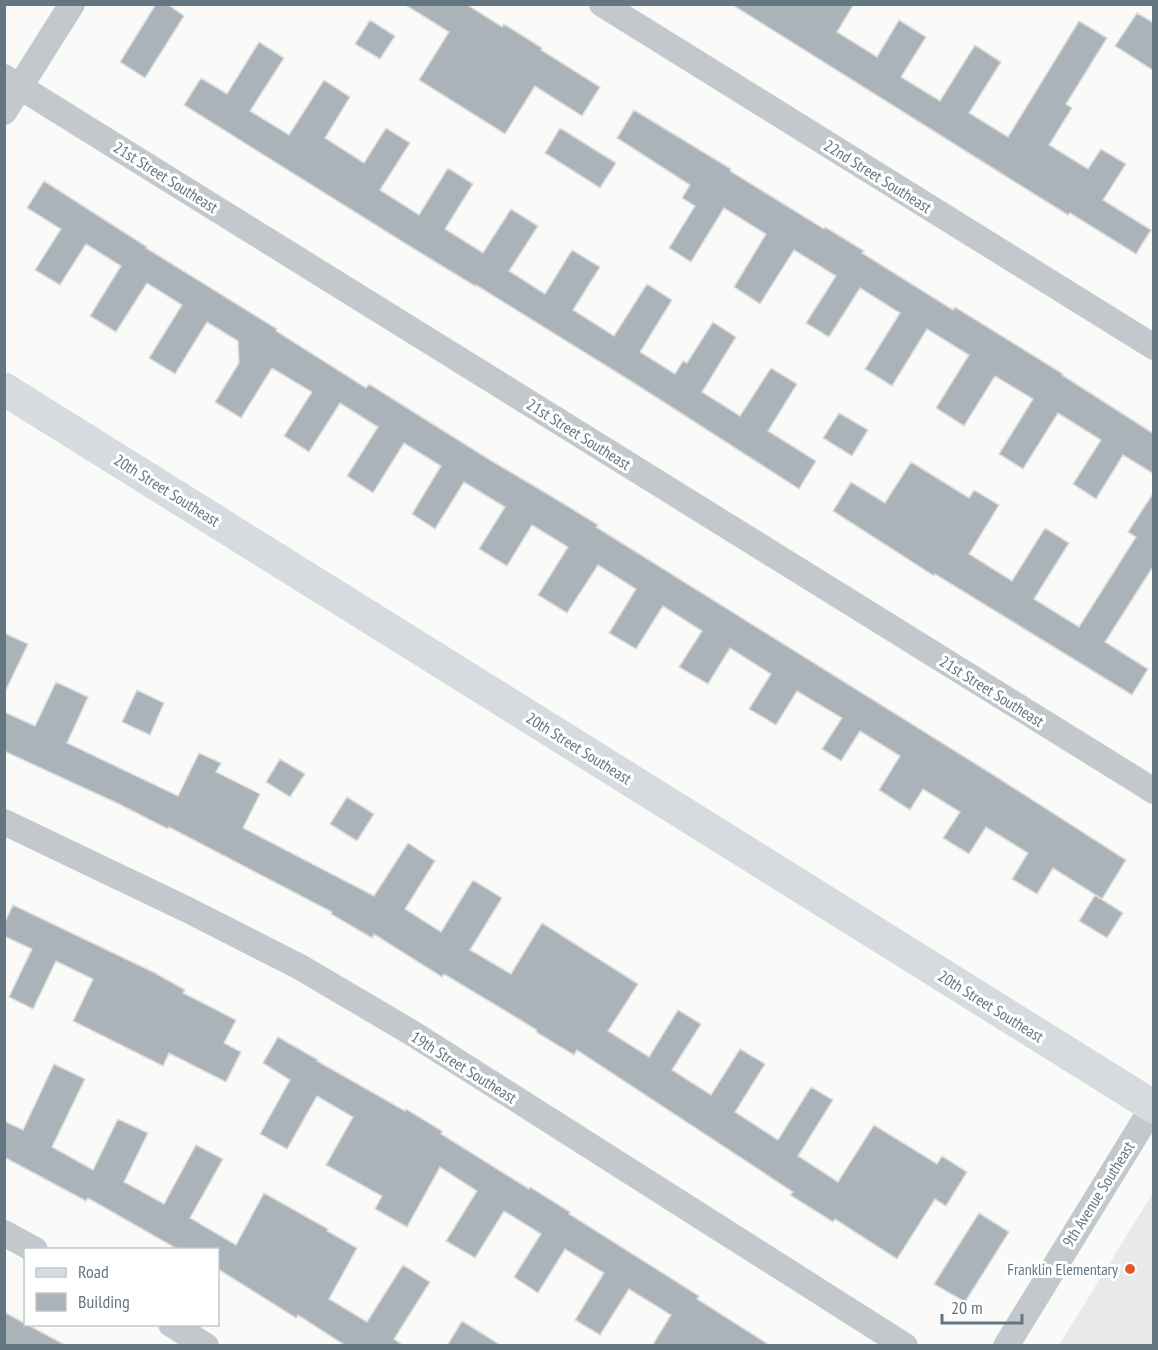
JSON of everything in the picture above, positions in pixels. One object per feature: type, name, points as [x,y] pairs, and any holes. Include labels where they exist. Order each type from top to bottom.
[{"type":"street","points":[[4,112],[13,82],[72,4]]},
{"type":"street","name":"22nd Street Southeast","points":[[602,4],[1154,347]]},
{"type":"street","name":"21st Street Southeast","points":[[13,82],[1154,791]]},
{"type":"street","name":"20th Street Southeast","points":[[4,389],[1153,1106]]},
{"type":"street","name":"19th Street Southeast","points":[[4,822],[188,910],[300,967],[412,1033],[905,1346]]},
{"type":"street","name":"9th Avenue Southeast","points":[[1006,1346],[1153,1106]]},
{"type":"street","points":[[4,1233],[31,1248]]},
{"type":"street","points":[[174,1326],[206,1346]]},
{"type":"shaded area","name":"Franklin Elementary","points":[[1153,1193],[1153,1345],[1059,1345]]},
{"type":"building","points":[[156,4],[167,4],[184,16],[145,78],[120,62]]},
{"type":"building","points":[[404,4],[466,4],[502,27],[504,24],[600,87],[582,116],[535,86],[505,134],[419,80],[449,32]]},
{"type":"building","points":[[731,4],[854,4],[837,32],[877,57],[899,20],[926,37],[901,77],[940,101],[975,45],[1001,62],[969,113],[1008,137],[1079,21],[1107,38],[1066,104],[1072,108],[1049,145],[1088,169],[1101,149],[1126,164],[1103,200],[1151,230],[1136,254],[1070,213],[1068,215]]},
{"type":"building","points":[[1137,13],[1154,23],[1154,71],[1115,46]]},
{"type":"building","points":[[370,20],[395,36],[380,59],[355,44]]},
{"type":"building","points":[[259,42],[284,58],[250,111],[289,135],[324,80],[350,97],[325,138],[364,163],[386,128],[410,143],[380,190],[419,215],[448,168],[473,184],[445,229],[483,253],[511,209],[538,226],[509,271],[545,294],[572,250],[600,267],[573,310],[614,336],[647,284],[672,300],[640,352],[675,374],[683,361],[687,363],[713,322],[736,337],[702,392],[740,416],[771,368],[797,384],[768,431],[816,461],[799,489],[634,383],[184,105],[201,78],[227,94]]},
{"type":"building","points":[[634,110],[824,229],[825,227],[864,251],[862,253],[953,310],[955,307],[1063,374],[1154,434],[1154,474],[1123,455],[1096,499],[1073,484],[1101,440],[1058,413],[1023,469],[999,454],[1033,399],[995,376],[964,426],[936,408],[969,355],[927,329],[892,386],[865,369],[900,313],[860,288],[829,337],[806,323],[836,276],[794,250],[760,304],[734,287],[766,234],[724,208],[691,262],[669,248],[695,206],[682,198],[690,185],[617,138]]},
{"type":"building","points":[[560,128],[616,163],[600,188],[545,153]]},
{"type":"building","points":[[44,181],[366,388],[369,384],[598,525],[596,527],[1126,860],[1102,899],[1053,868],[1037,894],[1012,879],[1028,853],[986,827],[969,854],[943,838],[960,812],[923,789],[910,810],[879,790],[900,756],[860,731],[841,761],[822,749],[842,718],[797,691],[776,725],[749,709],[771,674],[730,648],[708,684],[679,667],[702,631],[663,606],[636,649],[609,633],[636,589],[598,565],[567,613],[538,595],[568,547],[532,525],[507,566],[479,549],[505,507],[464,482],[435,529],[412,514],[441,466],[404,443],[373,493],[347,476],[378,427],[340,403],[309,452],[284,436],[312,392],[272,368],[241,418],[215,402],[239,363],[238,341],[207,322],[175,374],[149,358],[182,305],[147,283],[116,332],[90,316],[121,266],[86,244],[60,285],[35,270],[61,229],[27,208]]},
{"type":"building","points":[[839,413],[868,430],[852,456],[823,438]]},
{"type":"building","points":[[911,462],[969,498],[974,490],[999,505],[969,554],[1012,581],[1045,528],[1069,543],[1034,599],[1079,627],[1136,537],[1128,532],[1154,492],[1154,565],[1105,642],[1148,669],[1132,695],[935,574],[934,576],[833,511],[851,482],[885,503]]},
{"type":"building","points":[[4,633],[28,644],[4,694]]},
{"type":"building","points":[[56,682],[88,697],[67,743],[178,796],[199,753],[221,763],[216,772],[260,794],[243,828],[374,896],[408,843],[435,861],[405,909],[441,932],[473,880],[502,898],[470,950],[511,974],[542,923],[638,984],[608,1031],[649,1057],[678,1010],[701,1024],[672,1070],[711,1095],[740,1049],[765,1064],[735,1112],[778,1140],[811,1087],[833,1100],[798,1156],[838,1182],[874,1125],[937,1164],[942,1156],[967,1172],[946,1206],[935,1199],[897,1259],[835,1219],[833,1222],[790,1195],[793,1192],[577,1050],[574,1055],[536,1032],[537,1030],[444,974],[442,977],[374,934],[372,938],[331,914],[332,912],[169,827],[168,829],[4,751],[4,712],[35,726]]},
{"type":"building","points":[[137,690],[164,703],[150,735],[122,722]]},
{"type":"building","points":[[280,759],[305,774],[290,797],[266,782]]},
{"type":"building","points":[[347,797],[374,814],[357,841],[330,824]]},
{"type":"building","points":[[1095,895],[1123,913],[1107,938],[1079,921]]},
{"type":"building","points":[[13,905],[155,973],[185,990],[183,993],[236,1020],[224,1043],[241,1052],[226,1082],[169,1053],[163,1066],[73,1021],[93,979],[56,961],[33,1009],[9,997],[32,949],[4,936],[4,924]]},
{"type":"building","points":[[278,1037],[442,1131],[441,1134],[570,1212],[569,1214],[699,1296],[697,1299],[771,1346],[652,1346],[671,1315],[629,1289],[600,1335],[575,1320],[604,1273],[565,1249],[538,1293],[514,1277],[541,1234],[504,1211],[475,1258],[446,1241],[477,1191],[440,1167],[407,1227],[375,1209],[382,1196],[326,1165],[353,1117],[317,1096],[287,1149],[260,1134],[290,1080],[263,1063]]},
{"type":"building","points":[[54,1064],[85,1079],[52,1147],[93,1170],[118,1119],[148,1133],[124,1182],[164,1204],[196,1145],[223,1159],[190,1218],[236,1245],[264,1193],[328,1229],[327,1231],[357,1248],[329,1299],[367,1322],[403,1265],[430,1282],[394,1339],[404,1346],[346,1346],[298,1315],[296,1318],[219,1270],[219,1248],[176,1248],[88,1198],[86,1201],[4,1157],[4,1121],[23,1130]]},
{"type":"building","points":[[979,1213],[1009,1232],[965,1302],[934,1284]]},
{"type":"building","points":[[4,1312],[24,1323],[24,1326],[30,1326],[67,1346],[4,1346]]},
{"type":"building","points":[[462,1321],[502,1346],[447,1346]]},
{"type":"place","name":"Franklin Elementary","points":[[1130,1269]]}]
